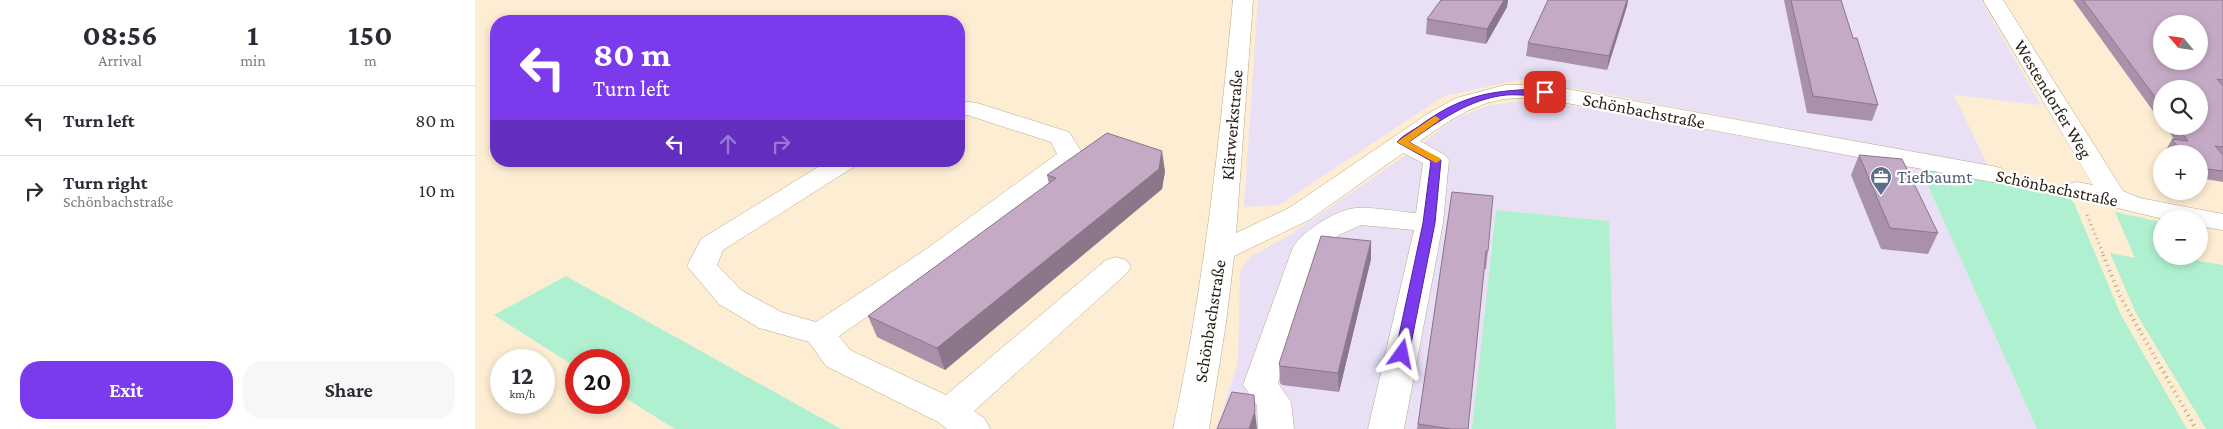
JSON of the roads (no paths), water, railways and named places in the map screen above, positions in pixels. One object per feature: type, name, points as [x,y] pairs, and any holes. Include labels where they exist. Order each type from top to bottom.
[{"type":"street","name":"Klärwerkstraße","points":[[1221,251],[1243,0]]},
{"type":"street","name":"Westendorfer Weg","points":[[1993,0],[2113,197]]},
{"type":"street","name":"Schönbachstraße","points":[[1191,429],[1200,386],[1221,251],[1299,214],[1437,118],[1464,103],[1505,92],[1545,92],[1992,174]]},
{"type":"street","points":[[820,334],[935,257],[1071,156],[1060,137],[965,108]]},
{"type":"street","points":[[1386,429],[1429,223],[1436,160],[1402,142]]},
{"type":"street","points":[[836,167],[711,245],[702,266],[730,297],[770,320],[820,334],[838,358],[961,421],[1116,267]]},
{"type":"street","name":"Schönbachstraße","points":[[2077,190],[2113,197],[2134,205],[2223,222]]},
{"type":"street","points":[[1276,429],[1275,402],[1260,385],[1307,247],[1329,229],[1357,216],[1429,223]]},
{"type":"place","name":"Tiefbaumt","points":[[1881,196]]}]
